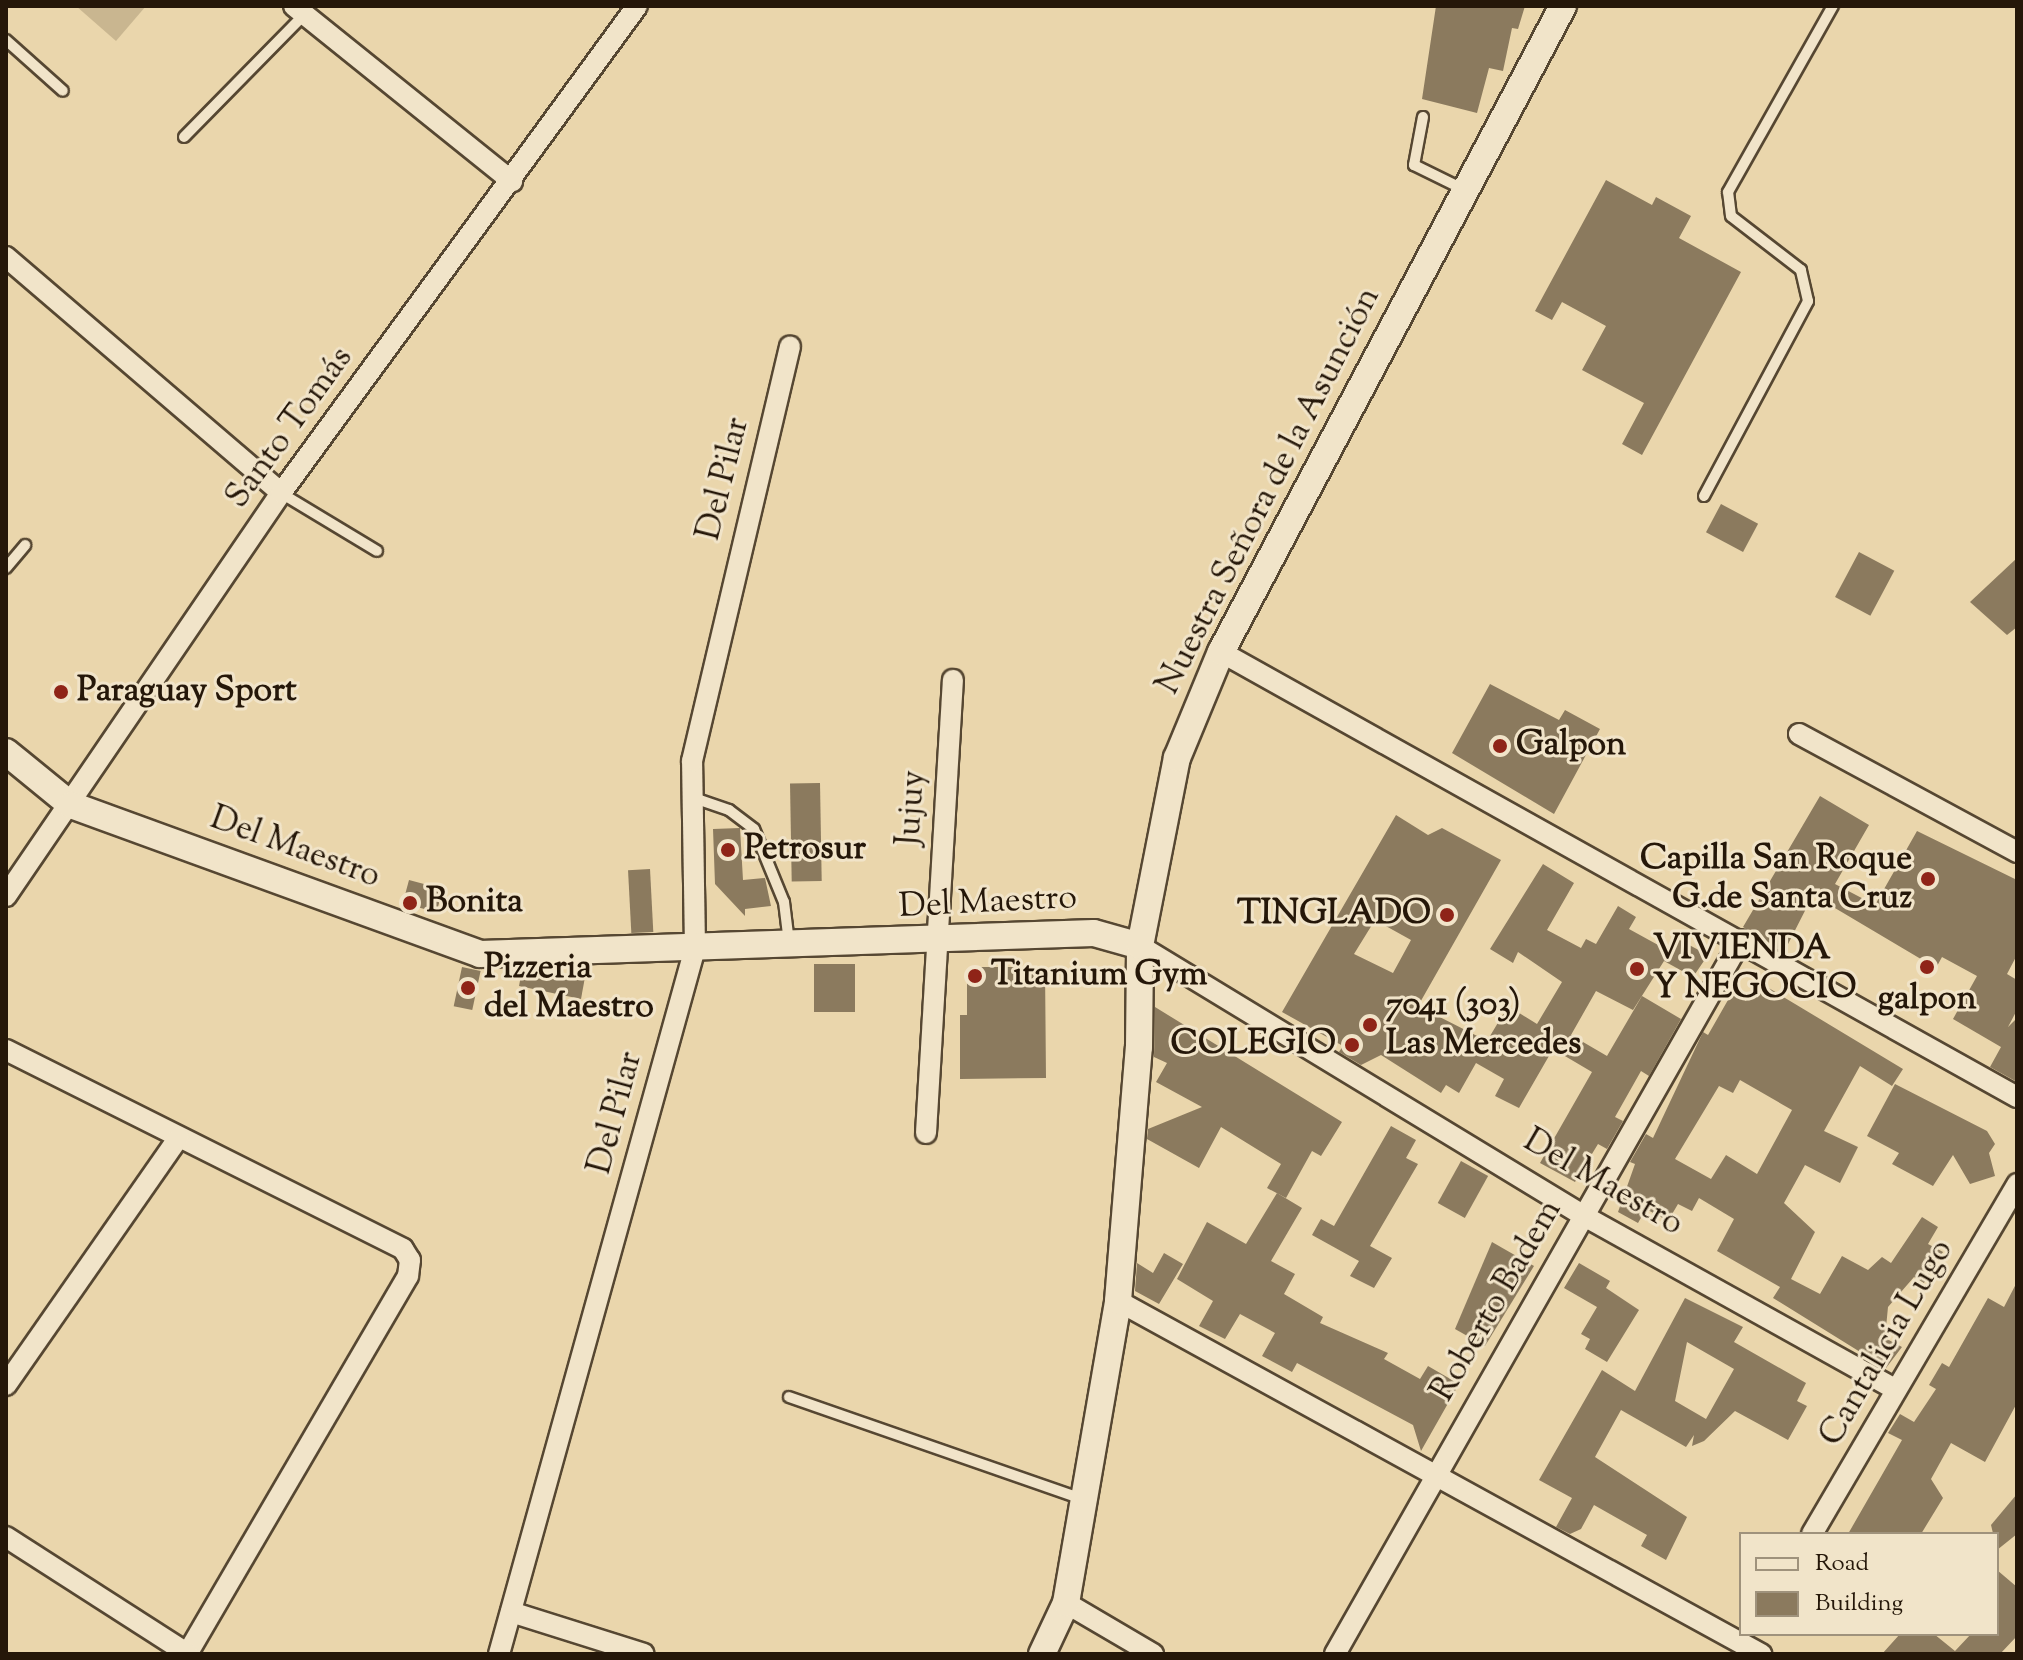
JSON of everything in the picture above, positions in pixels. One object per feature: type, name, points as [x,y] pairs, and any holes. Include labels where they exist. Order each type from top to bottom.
[{"type":"street","name":"Santo Tomás","points":[[6,896],[281,493],[637,6]]},
{"type":"street","name":"Nuestra Señora de la Asunción","points":[[1042,1654],[1066,1603],[1086,1501],[1118,1301],[1139,1047],[1140,946],[1177,758],[1221,652],[1563,6]]},
{"type":"street","points":[[299,10],[512,181]]},
{"type":"street","points":[[6,257],[281,493]]},
{"type":"street","name":"Del Pilar","points":[[499,1654],[695,948],[692,761],[713,651],[790,346]]},
{"type":"street","points":[[1221,652],[2017,1097]]},
{"type":"street","name":"Jujuy","points":[[926,1133],[953,680]]},
{"type":"street","points":[[1799,734],[2017,852]]},
{"type":"street","name":"Del Maestro","points":[[6,752],[71,805],[480,954],[789,947],[1094,933],[1140,946],[1584,1216],[1896,1390]]},
{"type":"street","name":"Roberto Badem","points":[[1335,1654],[1741,940]]},
{"type":"street","points":[[6,1050],[403,1249],[410,1260],[408,1276],[187,1654],[6,1537]]},
{"type":"street","points":[[6,1385],[179,1137]]},
{"type":"street","name":"Cantalicia Lugo","points":[[1813,1532],[2017,1184]]},
{"type":"street","points":[[1118,1301],[1751,1647]]},
{"type":"street","points":[[1066,1603],[1153,1654]]},
{"type":"street","points":[[511,1612],[644,1654]]},
{"type":"lane","points":[[1704,496],[1808,301],[1801,270],[1731,216],[1728,192],[1833,6]]},
{"type":"lane","points":[[184,137],[299,10]]},
{"type":"lane","points":[[6,40],[63,91]]},
{"type":"lane","points":[[1423,117],[1414,165],[1465,189]]},
{"type":"lane","points":[[281,493],[377,551]]},
{"type":"lane","points":[[6,568],[25,545]]},
{"type":"lane","points":[[694,798],[729,810],[754,829],[784,902],[789,947]]},
{"type":"lane","points":[[789,1397],[1086,1501]]},
{"type":"shaded area","points":[[76,6],[146,6],[116,41]]},
{"type":"building","points":[[1436,6],[1525,6],[1518,29],[1512,28],[1503,71],[1489,68],[1477,113],[1422,99]]},
{"type":"building","points":[[1606,180],[1652,205],[1656,197],[1691,216],[1679,238],[1741,272],[1642,455],[1622,444],[1644,403],[1582,370],[1606,326],[1562,302],[1552,320],[1535,311]]},
{"type":"building","points":[[1721,504],[1758,524],[1743,552],[1706,532]]},
{"type":"building","points":[[1859,552],[1894,571],[1870,616],[1835,597]]},
{"type":"building","points":[[2017,558],[2017,627],[2007,635],[1970,602]]},
{"type":"building","name":"Galpon","points":[[1490,684],[1559,720],[1565,710],[1600,729],[1554,814],[1452,753]]},
{"type":"building","points":[[820,783],[822,881],[792,882],[790,784]]},
{"type":"building","points":[[1820,796],[1869,825],[1835,884],[1875,905],[1917,831],[2017,880],[2017,955],[2007,974],[2017,980],[2017,1010],[2008,1027],[2017,1018],[2017,1082],[1990,1067],[2001,1047],[1953,1019],[1977,976],[1942,957],[1936,968],[1813,895],[1784,952],[1743,927]]},
{"type":"building","points":[[1396,815],[1428,835],[1442,828],[1501,860],[1418,1006],[1487,1041],[1508,1006],[1537,1024],[1562,982],[1518,952],[1513,963],[1490,949],[1543,864],[1574,883],[1547,930],[1581,948],[1586,939],[1596,944],[1618,906],[1636,917],[1629,929],[1669,951],[1676,938],[1708,955],[1693,977],[1664,961],[1633,1010],[1596,991],[1571,1035],[1607,1056],[1642,996],[1681,1019],[1649,1076],[1641,1071],[1615,1117],[1623,1121],[1607,1149],[1598,1144],[1575,1182],[1540,1163],[1592,1072],[1553,1049],[1519,1108],[1495,1096],[1504,1079],[1476,1063],[1459,1093],[1446,1085],[1441,1093],[1381,1055],[1361,1065],[1339,1052],[1343,1046],[1282,1012]],"holes":[[[1375,920],[1411,940],[1393,973],[1354,954]]]},
{"type":"building","name":"Petrosur","points":[[740,828],[743,880],[765,878],[771,906],[745,909],[745,916],[715,884],[713,829]]},
{"type":"building","points":[[650,869],[653,932],[631,933],[628,870]]},
{"type":"building","points":[[409,880],[443,889],[437,912],[403,903]]},
{"type":"building","points":[[814,964],[855,964],[855,1012],[814,1012]]},
{"type":"building","name":"Pizzeria del Maestro","points":[[462,967],[481,971],[472,1010],[454,1006]]},
{"type":"building","points":[[977,967],[1045,967],[1046,1078],[960,1079],[960,1015],[967,1015],[967,976]]},
{"type":"building","points":[[521,975],[585,977],[581,999],[519,986]]},
{"type":"building","points":[[1757,981],[1903,1069],[1892,1086],[1860,1066],[1824,1131],[1858,1147],[1840,1183],[1805,1165],[1784,1203],[1815,1232],[1791,1279],[1820,1294],[1842,1256],[1868,1270],[1882,1257],[1891,1263],[1922,1217],[1938,1227],[1928,1244],[1943,1252],[1924,1283],[1914,1277],[1888,1307],[1885,1338],[1902,1347],[1886,1368],[1773,1298],[1780,1287],[1717,1251],[1734,1219],[1699,1198],[1692,1211],[1678,1204],[1668,1221],[1646,1209],[1638,1223],[1618,1212],[1635,1164],[1630,1162],[1646,1134],[1653,1138],[1703,1032],[1708,1035],[1732,993],[1746,1001]],"holes":[[[1740,1080],[1792,1110],[1757,1174],[1726,1155],[1711,1179],[1675,1159],[1719,1086],[1733,1093]]]},
{"type":"building","points":[[1155,1007],[1342,1122],[1321,1156],[1312,1151],[1286,1198],[1267,1188],[1281,1164],[1221,1127],[1199,1168],[1147,1139],[1148,1129],[1202,1107],[1156,1082],[1167,1063],[1154,1057]]},
{"type":"building","points":[[1895,1084],[1987,1131],[1995,1144],[1989,1153],[1995,1176],[1970,1184],[1953,1155],[1933,1186],[1892,1164],[1899,1153],[1867,1136]]},
{"type":"building","points":[[1391,1126],[1416,1140],[1406,1158],[1418,1164],[1370,1246],[1392,1258],[1374,1288],[1350,1276],[1359,1261],[1312,1235],[1321,1219],[1334,1226]]},
{"type":"building","points":[[1461,1161],[1488,1176],[1465,1218],[1438,1203]]},
{"type":"building","points":[[1277,1193],[1302,1208],[1271,1261],[1295,1274],[1284,1294],[1323,1317],[1320,1323],[1388,1353],[1384,1359],[1420,1379],[1428,1366],[1459,1384],[1421,1451],[1413,1425],[1297,1363],[1292,1372],[1262,1356],[1275,1333],[1240,1314],[1225,1339],[1199,1326],[1213,1301],[1177,1279],[1207,1222],[1246,1244]]},
{"type":"building","points":[[1492,1242],[1534,1266],[1485,1346],[1455,1329]]},
{"type":"building","points":[[1164,1253],[1183,1264],[1159,1304],[1135,1291],[1137,1263],[1153,1273]]},
{"type":"building","points":[[1579,1263],[1610,1281],[1606,1288],[1639,1310],[1607,1362],[1585,1349],[1590,1339],[1581,1334],[1597,1307],[1564,1288]]},
{"type":"building","points":[[2017,1282],[2017,1403],[1985,1462],[1951,1443],[1931,1479],[1943,1498],[1922,1532],[1849,1532],[1902,1440],[1888,1433],[1900,1414],[1914,1422],[1936,1389],[1929,1385],[1942,1363],[1949,1367],[1988,1298],[2004,1307]]},
{"type":"building","points":[[1685,1298],[1743,1327],[1734,1342],[1806,1383],[1797,1401],[1807,1406],[1788,1440],[1735,1411],[1704,1441],[1692,1446],[1694,1435],[1686,1447],[1621,1410],[1595,1457],[1687,1517],[1666,1560],[1641,1546],[1647,1535],[1594,1505],[1581,1529],[1570,1534],[1556,1527],[1572,1498],[1539,1480],[1602,1370],[1635,1391]],"holes":[[[1687,1342],[1734,1369],[1706,1419],[1675,1401]]]},
{"type":"building","points":[[2017,1494],[2017,1534],[1999,1548],[1999,1532],[1993,1532],[1991,1525]]},
{"type":"building","points":[[1999,1572],[2017,1587],[2017,1636],[2000,1654],[1882,1654],[1898,1636],[1936,1636],[1955,1651],[1969,1636],[1999,1636]]},
{"type":"place","name":"Paraguay Sport","points":[[61,692]]},
{"type":"place","name":"Galpon","points":[[1500,746]]},
{"type":"place","name":"Petrosur","points":[[728,850]]},
{"type":"place","name":"Capilla San Roque G.de Santa Cruz","points":[[1928,879]]},
{"type":"place","name":"Bonita","points":[[410,903]]},
{"type":"place","name":"TINGLADO","points":[[1447,915]]},
{"type":"place","name":"galpon","points":[[1927,967]]},
{"type":"place","name":"VIVIENDA Y NEGOCIO","points":[[1637,969]]},
{"type":"place","name":"Titanium Gym","points":[[975,976]]},
{"type":"place","name":"Pizzeria del Maestro","points":[[468,988]]},
{"type":"place","name":"7041 (303) Las Mercedes","points":[[1370,1025]]},
{"type":"place","name":"COLEGIO","points":[[1352,1045]]}]
